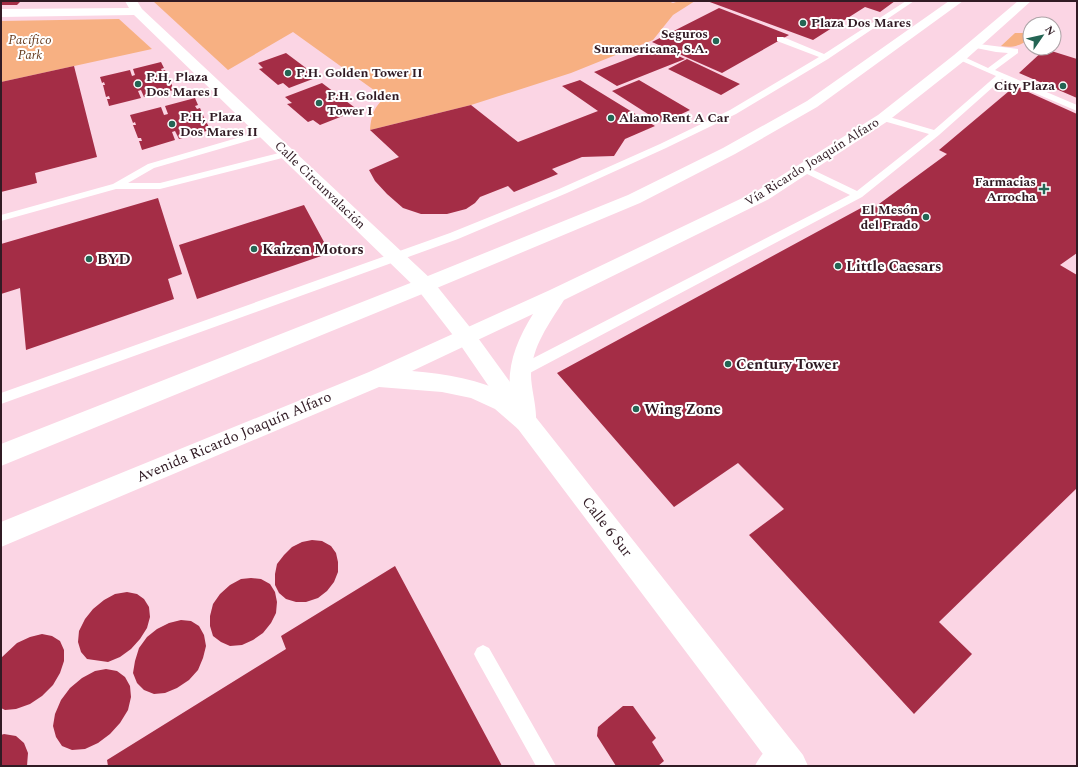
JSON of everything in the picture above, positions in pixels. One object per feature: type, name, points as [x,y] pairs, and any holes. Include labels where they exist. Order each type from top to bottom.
[{"type":"main road","points":[[1,455],[425,285],[634,199],[729,151],[812,104],[956,1]]},
{"type":"main road","name":"Vía Ricardo Joaquín Alfaro","points":[[466,337],[557,295],[763,195],[882,118],[959,58],[1025,1]]},
{"type":"main road","points":[[1,14],[134,6]]},
{"type":"main road","name":"Calle Circunvalación","points":[[134,6],[425,285]]},
{"type":"main road","name":"Calle 6 Sur","points":[[425,285],[466,337],[526,422],[779,761]]},
{"type":"main road","points":[[526,422],[521,386],[522,360],[528,342],[557,295]]},
{"type":"main road","name":"Avenida Ricardo Joaquín Alfaro","points":[[1,535],[377,378],[466,337]]},
{"type":"main road","points":[[377,378],[444,382],[475,389],[504,402],[526,422]]},
{"type":"lane","points":[[1,399],[469,230],[563,191],[663,146],[733,112],[825,57],[910,1]]},
{"type":"lane","points":[[780,40],[825,57]]},
{"type":"lane","points":[[974,45],[996,50],[1015,51],[989,71]]},
{"type":"lane","points":[[959,58],[1077,108]]},
{"type":"lane","points":[[521,371],[858,195],[936,133],[1001,76]]},
{"type":"lane","points":[[882,118],[936,133]]},
{"type":"lane","points":[[1,218],[116,186],[151,166],[265,133]]},
{"type":"lane","points":[[116,186],[160,186],[287,154]]},
{"type":"lane","points":[[804,169],[858,195]]},
{"type":"lane","points":[[484,654],[546,766]]},
{"type":"green space","points":[[153,1],[668,1],[673,3],[679,1],[695,1],[673,15],[653,40],[571,73],[471,105],[370,130],[374,112],[378,104],[385,98],[293,32],[228,70]]},
{"type":"green space","name":"Pacífico Park","points":[[119,19],[152,49],[1,82],[1,21]]},
{"type":"green space","points":[[1015,33],[1022,33],[1022,43],[1009,47],[1001,46]]},
{"type":"building","points":[[1,1],[21,1],[17,5],[1,5]]},
{"type":"building","name":"Plaza Dos Mares","points":[[707,1],[895,1],[880,12],[865,7],[813,40]]},
{"type":"building","name":"Seguros Suramericana, S.A.","points":[[719,8],[789,35],[722,73],[652,42]]},
{"type":"building","points":[[659,47],[685,59],[617,86],[594,72]]},
{"type":"building","name":"P.H. Golden Tower II","points":[[286,53],[318,77],[289,88],[283,83],[278,85],[259,69],[263,68],[258,63]]},
{"type":"building","name":"City Plaza","points":[[1062,54],[1077,59],[1077,98],[1019,73],[1037,56],[1062,56]]},
{"type":"building","points":[[687,59],[740,84],[721,95],[668,69]]},
{"type":"building","name":"P.H, Plaza Dos Mares I","points":[[161,62],[164,68],[161,69],[162,71],[165,70],[170,81],[167,82],[168,84],[171,83],[174,90],[144,97],[141,90],[138,91],[141,98],[109,106],[107,99],[110,99],[109,96],[106,97],[103,85],[105,85],[104,82],[102,83],[100,77],[130,70],[132,76],[135,75],[133,69]]},
{"type":"building","points":[[74,66],[97,157],[35,173],[37,183],[1,192],[1,82]]},
{"type":"building","points":[[580,80],[655,126],[625,139],[614,156],[582,157],[552,169],[558,174],[514,192],[508,186],[480,197],[475,203],[466,209],[447,214],[421,214],[403,208],[375,181],[369,170],[399,157],[370,130],[471,105],[518,142],[598,111],[562,86]]},
{"type":"building","points":[[639,80],[690,110],[662,123],[612,91]]},
{"type":"building","name":"P.H. Golden Tower I","points":[[322,83],[358,110],[320,125],[313,120],[308,122],[287,104],[292,103],[285,97]]},
{"type":"building","points":[[1015,86],[1077,114],[1077,253],[1060,265],[1077,275],[1077,488],[939,622],[972,654],[914,714],[749,535],[784,509],[738,463],[674,507],[557,373],[861,208],[868,212],[947,154],[939,150]]},
{"type":"building","name":"P.H, Plaza Dos Mares II","points":[[195,98],[198,105],[195,106],[197,109],[200,108],[205,120],[203,121],[204,124],[207,123],[210,130],[179,139],[175,131],[172,132],[175,140],[142,150],[139,141],[142,141],[141,138],[138,138],[133,125],[136,125],[135,122],[133,123],[130,115],[161,107],[164,115],[168,114],[165,106]]},
{"type":"building","name":"BYD","points":[[158,198],[182,274],[168,279],[174,299],[26,350],[20,288],[1,294],[1,244]]},
{"type":"building","name":"Kaizen Motors","points":[[304,205],[330,253],[197,299],[179,245]]},
{"type":"building","points":[[312,540],[322,541],[331,546],[336,553],[338,572],[334,582],[327,591],[318,598],[306,602],[296,602],[286,599],[279,593],[275,585],[277,564],[292,547],[302,542]]},
{"type":"building","points":[[395,566],[502,766],[108,766],[107,760],[286,649],[281,636]]},
{"type":"building","points":[[241,579],[261,579],[270,584],[275,592],[277,602],[276,613],[271,623],[263,633],[242,645],[230,646],[213,636],[210,626],[210,616],[213,604],[220,594],[230,585]]},
{"type":"building","points":[[127,592],[137,594],[144,599],[149,607],[150,617],[147,628],[131,649],[120,657],[108,662],[87,659],[81,652],[78,642],[79,631],[85,619],[93,609],[104,600],[115,594]]},
{"type":"building","points":[[181,620],[191,621],[199,626],[204,635],[206,646],[198,670],[189,680],[177,688],[165,693],[154,694],[144,690],[137,683],[133,673],[139,648],[147,637],[157,629],[169,623]]},
{"type":"building","points":[[42,634],[52,636],[60,641],[64,650],[64,661],[60,673],[53,685],[42,696],[30,704],[16,709],[5,710],[1,708],[1,658],[17,643],[30,637]]},
{"type":"building","points":[[106,669],[117,671],[125,677],[130,686],[131,697],[128,710],[120,723],[110,734],[98,743],[85,749],[72,750],[62,746],[56,737],[53,726],[55,714],[61,700],[70,688],[82,678],[95,671]]},
{"type":"building","points":[[623,706],[633,706],[656,738],[652,742],[664,761],[658,766],[616,766],[597,736],[598,727]]},
{"type":"building","points":[[1,735],[16,736],[24,743],[28,753],[27,766],[1,766]]},
{"type":"place","name":"Plaza Dos Mares","points":[[803,23]]},
{"type":"place","name":"Seguros Suramericana, S.A.","points":[[716,41]]},
{"type":"place","name":"P.H. Golden Tower II","points":[[288,73]]},
{"type":"place","name":"P.H, Plaza Dos Mares I","points":[[138,84]]},
{"type":"place","name":"City Plaza","points":[[1063,86]]},
{"type":"place","name":"P.H. Golden Tower I","points":[[319,103]]},
{"type":"place","name":"Alamo Rent A Car","points":[[611,118]]},
{"type":"place","name":"P.H, Plaza Dos Mares II","points":[[172,124]]},
{"type":"place","name":"Farmacias Arrocha","points":[[1044,189]]},
{"type":"place","name":"El Mesón del Prado","points":[[926,217]]},
{"type":"place","name":"Kaizen Motors","points":[[254,249]]},
{"type":"place","name":"BYD","points":[[89,259]]},
{"type":"place","name":"Little Caesars","points":[[838,266]]},
{"type":"place","name":"Century Tower","points":[[728,364]]},
{"type":"place","name":"Wing Zone","points":[[636,409]]}]
